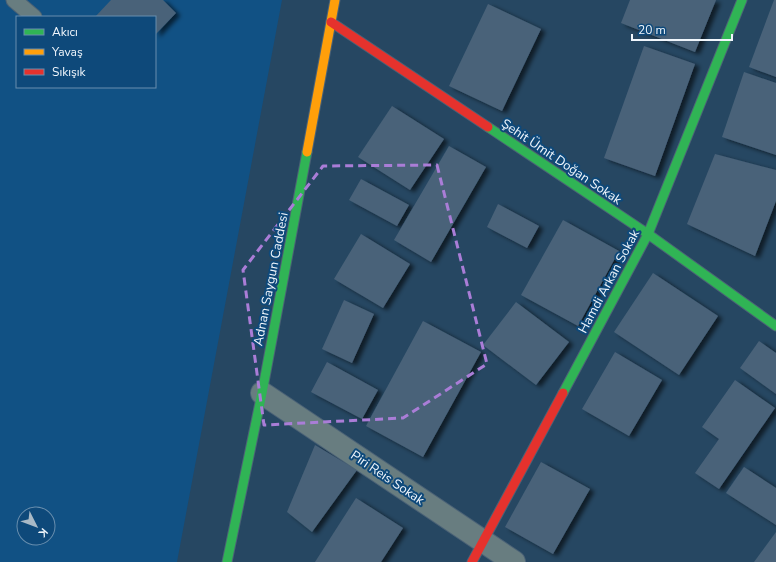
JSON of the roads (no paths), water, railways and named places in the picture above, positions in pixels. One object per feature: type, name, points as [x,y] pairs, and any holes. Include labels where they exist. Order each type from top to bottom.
[{"type":"street","name":"Adnan Saygun Caddesi","points":[[227,562],[262,393],[335,0]]},
{"type":"street","name":"Hamdi Arkan Sokak","points":[[472,562],[648,234],[742,0]]},
{"type":"street","name":"Şehit Ümit Doğan Sokak","points":[[331,22],[648,234],[776,326]]},
{"type":"street","name":"Piri Reis Sokak","points":[[262,393],[514,562]]},
{"type":"lane","points":[[14,0],[33,16]]}]
